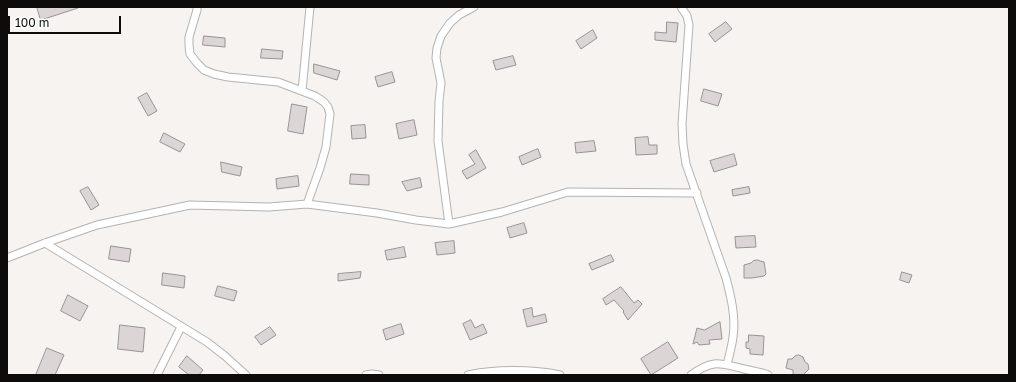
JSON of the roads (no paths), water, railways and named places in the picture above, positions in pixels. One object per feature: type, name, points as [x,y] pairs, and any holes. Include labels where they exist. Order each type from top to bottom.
[{"type":"street","points":[[197,7],[189,37],[189,45],[190,54],[196,63],[204,70],[228,77],[278,82],[315,96],[324,102],[328,107],[330,114],[326,147],[307,204]]},
{"type":"street","points":[[302,91],[310,7]]},
{"type":"street","points":[[448,224],[438,141],[441,83],[436,58],[441,36],[450,23],[459,15],[474,7]]},
{"type":"street","points":[[681,7],[687,16],[690,25],[682,124],[683,144],[686,164],[726,278],[731,297],[733,337],[727,365]]},
{"type":"street","points":[[7,258],[44,243],[97,225],[190,205],[269,207],[307,204],[448,224],[502,212],[568,192],[697,193]]},
{"type":"street","points":[[44,243],[208,342],[246,375]]},
{"type":"street","points":[[157,375],[181,327]]},
{"type":"street","points":[[691,375],[707,365],[716,363],[768,375]]},
{"type":"street","points":[[468,375],[500,371],[540,372],[560,375]]},
{"type":"street","points":[[366,375],[379,375]]}]
